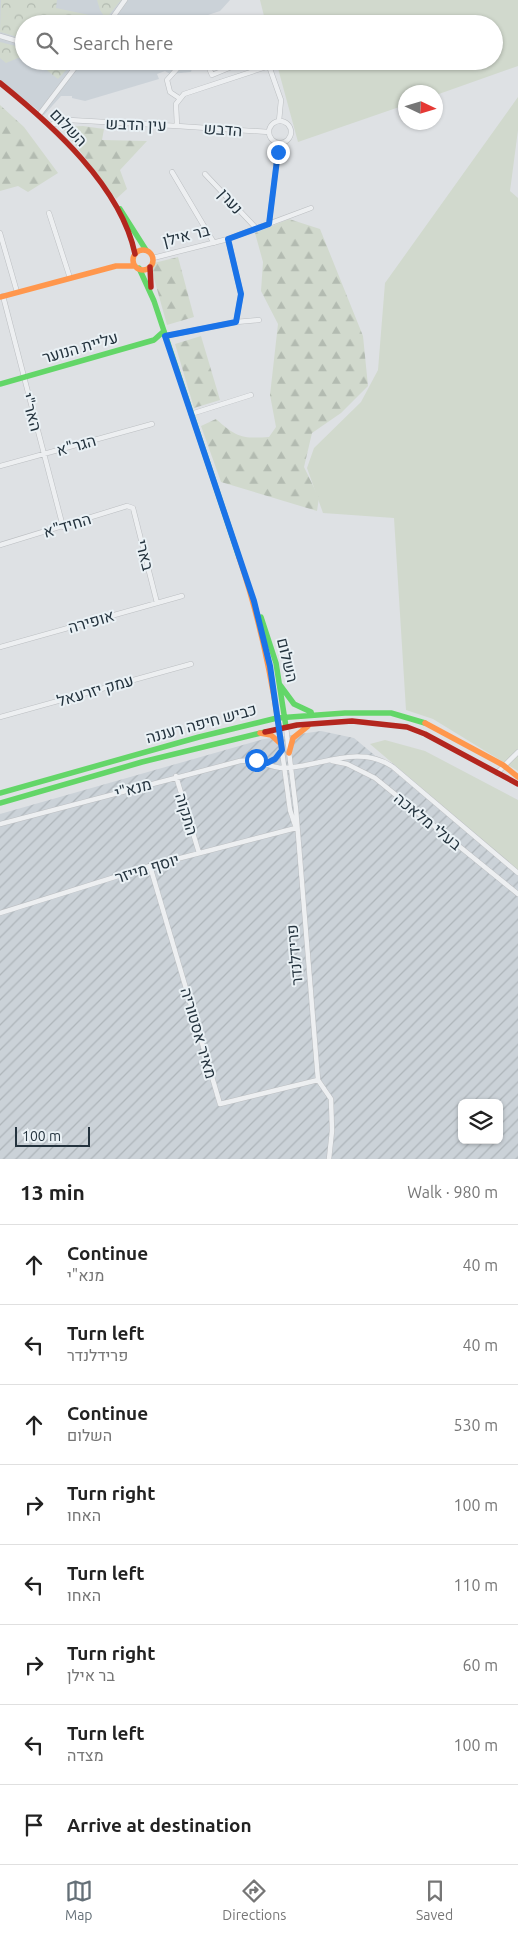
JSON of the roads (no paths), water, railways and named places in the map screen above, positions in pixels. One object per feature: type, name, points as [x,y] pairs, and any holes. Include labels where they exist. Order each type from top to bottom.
[{"type":"main road","name":"השלום","points":[[0,83],[50,125],[76,154],[130,222],[146,250]]},
{"type":"main road","name":"השלום","points":[[110,198],[130,236],[135,254]]},
{"type":"main road","points":[[1,296],[116,266],[144,269],[150,267],[152,258],[146,250],[141,250],[135,254],[137,267]]},
{"type":"main road","name":"השלום","points":[[137,267],[154,301]]},
{"type":"main road","name":"השלום","points":[[150,267],[149,277],[154,301],[276,663],[286,727]]},
{"type":"main road","name":"עליית הנוער","points":[[0,384],[154,340],[165,334]]},
{"type":"main road","name":"השלום","points":[[254,601],[270,666],[277,718]]},
{"type":"main road","points":[[280,685],[298,707],[321,714]]},
{"type":"main road","name":"כביש חיפה רעננה","points":[[0,793],[199,737],[285,716],[321,714],[391,713],[414,718],[503,765],[518,777]]},
{"type":"main road","name":"פרידלנדר","points":[[277,718],[279,728]]},
{"type":"main road","name":"כביש חיפה רעננה","points":[[0,803],[132,765],[256,733],[312,724],[386,722],[410,728],[518,784]]},
{"type":"main road","points":[[289,753],[290,745],[297,733],[312,724]]},
{"type":"main road","points":[[256,733],[271,735],[282,747]]},
{"type":"street","points":[[114,15],[125,0]]},
{"type":"street","points":[[0,36],[15,40]]},
{"type":"street","points":[[39,115],[73,70]]},
{"type":"street","points":[[176,70],[167,80],[170,92],[179,98]]},
{"type":"street","points":[[210,70],[212,75],[224,70]]},
{"type":"street","name":"עין הדבש","points":[[50,125],[69,120],[177,126],[175,115],[179,98],[254,70]]},
{"type":"street","name":"עין הדבש","points":[[270,70],[281,100],[279,121]]},
{"type":"street","points":[[279,121],[286,123],[290,132],[288,138],[279,142],[271,138],[269,132],[273,123],[279,121]]},
{"type":"street","name":"הדבש","points":[[177,126],[269,132]]},
{"type":"street","points":[[269,224],[279,142]]},
{"type":"street","points":[[172,172],[214,243]]},
{"type":"street","name":"נערן","points":[[205,174],[256,228]]},
{"type":"street","name":"בר אילן","points":[[152,258],[228,239],[311,208]]},
{"type":"street","points":[[49,213],[70,278]]},
{"type":"street","points":[[0,233],[17,292]]},
{"type":"street","points":[[228,239],[241,294],[236,322]]},
{"type":"street","name":"האר\"י","points":[[1,296],[63,527]]},
{"type":"street","points":[[165,334],[259,320]]},
{"type":"street","points":[[191,414],[251,395]]},
{"type":"street","name":"הגר\"א","points":[[0,466],[152,424]]},
{"type":"street","name":"החיד\"א","points":[[0,545],[127,506],[133,508]]},
{"type":"street","name":"בארי","points":[[133,508],[157,603]]},
{"type":"street","name":"אופירה","points":[[0,647],[182,596]]},
{"type":"street","name":"עמק יזרעאל","points":[[0,717],[191,664]]},
{"type":"street","name":"פרידלנדר","points":[[286,727],[318,1080]]},
{"type":"street","name":"פרידלנדר","points":[[279,728],[290,810],[296,828]]},
{"type":"street","points":[[267,763],[275,759],[282,747]]},
{"type":"street","points":[[497,773],[518,752]]},
{"type":"street","name":"בעלי מלאכה","points":[[290,767],[364,755],[384,761],[518,873]]},
{"type":"street","name":"מנא\"י","points":[[0,824],[176,776],[240,761],[256,760],[284,768],[290,767]]},
{"type":"street","name":"בעלי מלאכה","points":[[331,761],[347,764],[375,778],[518,894]]},
{"type":"street","name":"התקוה","points":[[176,776],[199,853]]},
{"type":"street","name":"יוסף מייזר","points":[[0,913],[150,866],[296,828]]},
{"type":"street","name":"מאיר אסטוריה","points":[[150,866],[220,1104],[318,1080]]},
{"type":"street","points":[[318,1080],[331,1099],[332,1131],[329,1159]]}]
